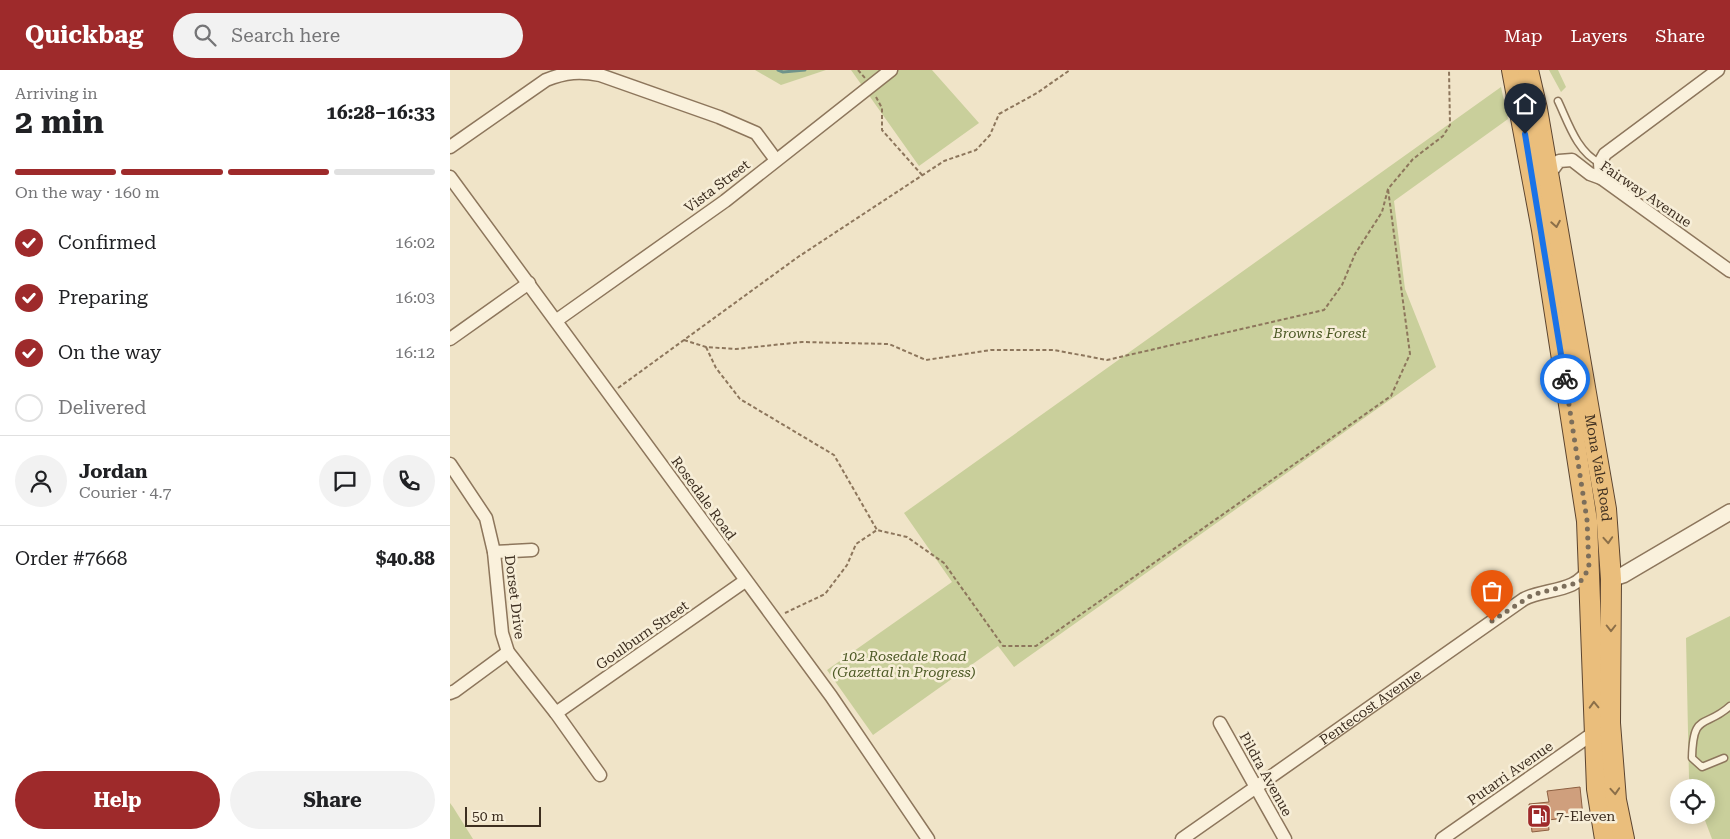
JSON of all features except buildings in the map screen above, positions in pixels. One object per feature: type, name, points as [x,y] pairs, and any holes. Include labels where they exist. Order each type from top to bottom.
[{"type":"highway","name":"Mona Vale Road","points":[[1512,70],[1542,230],[1583,489],[1590,583],[1597,789],[1604,839]]},
{"type":"highway","name":"Mona Vale Road","points":[[1528,70],[1606,509],[1611,580],[1610,723],[1616,800],[1624,839]]},
{"type":"street","name":"Vista Street","points":[[557,320],[725,201],[891,70]]},
{"type":"street","points":[[1600,178],[1600,163],[1605,154],[1718,70]]},
{"type":"street","points":[[450,147],[546,80],[563,73],[582,71],[719,117],[756,133],[776,160]]},
{"type":"street","name":"Fairway Avenue","points":[[1548,176],[1556,164],[1566,159],[1572,160],[1727,265]]},
{"type":"street","name":"Rosedale Road","points":[[450,177],[557,320],[745,581],[831,696],[928,839]]},
{"type":"street","points":[[450,339],[529,283]]},
{"type":"street","name":"Dorset Drive","points":[[450,464],[486,518],[494,552],[502,633],[508,652],[556,713],[600,774]]},
{"type":"street","name":"Pentecost Avenue","points":[[1182,839],[1524,599],[1541,592],[1611,580],[1624,575],[1730,512]]},
{"type":"street","points":[[494,552],[532,550]]},
{"type":"street","name":"Pentecost Avenue","points":[[1565,588],[1582,580],[1590,583]]},
{"type":"street","name":"Goulburn Street","points":[[556,713],[745,581]]},
{"type":"street","points":[[450,693],[508,652]]},
{"type":"street","name":"Pildra Avenue","points":[[1220,723],[1285,839]]},
{"type":"street","name":"Putarri Avenue","points":[[1442,839],[1595,732]]},
{"type":"lane","points":[[1558,101],[1577,141],[1592,159],[1600,163]]},
{"type":"lane","points":[[1724,758],[1702,767],[1692,758],[1692,745],[1697,727],[1703,720],[1715,716],[1730,706]]},
{"type":"path","points":[[611,394],[798,257],[944,161],[976,150],[990,135],[999,114],[1037,93],[1070,70]]},
{"type":"path","points":[[684,340],[706,347],[736,349],[802,342],[889,344],[926,360],[991,350],[1054,350],[1107,360],[1324,310],[1342,285],[1355,254],[1382,212],[1388,189],[1413,159],[1443,136],[1450,125],[1449,70]]},
{"type":"path","points":[[870,85],[882,108],[882,130],[922,175]]},
{"type":"path","points":[[773,619],[825,594],[847,565],[856,544],[878,530],[908,537],[944,563],[1003,646],[1036,646],[1390,396],[1410,354],[1388,189]]},
{"type":"path","points":[[706,347],[716,368],[740,399],[834,455],[878,530]]},
{"type":"green space","points":[[755,70],[826,70],[781,85]]},
{"type":"green space","points":[[851,70],[932,70],[979,123],[919,166]]},
{"type":"green space","points":[[1549,70],[1558,70],[1566,87],[1561,92]]},
{"type":"green space","name":"Browns Forest","points":[[1501,87],[1508,119],[1394,201],[1405,289],[1436,367],[1014,667],[998,646],[873,735],[827,670],[952,582],[904,513]]},
{"type":"green space","points":[[1730,616],[1730,839],[1712,839],[1706,824],[1715,824],[1715,779],[1689,778],[1686,638]]},
{"type":"green space","points":[[450,803],[453,807],[473,839],[450,839]]},
{"type":"waterway","points":[[778,70],[783,72],[805,70]]},
{"type":"way so far","points":[[1492,621],[1532,595],[1565,588],[1582,580],[1589,568],[1587,520],[1565,379]]},
{"type":"place","name":"7-Eleven","points":[[1539,816]]},
{"type":"route","points":[[1525,134],[1565,379]]},
{"type":"park label","name":"102 Rosedale Road (Gazettal in Progress)","points":[[904,664]]}]
